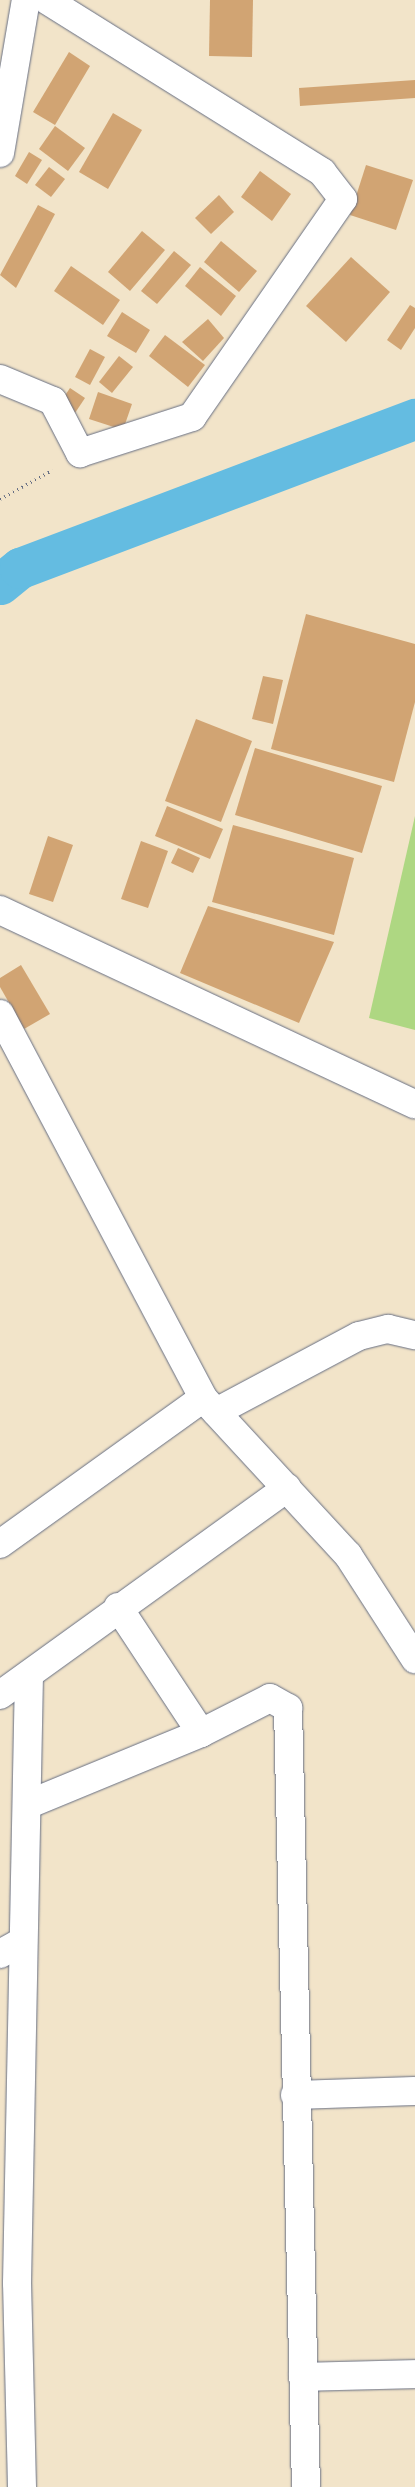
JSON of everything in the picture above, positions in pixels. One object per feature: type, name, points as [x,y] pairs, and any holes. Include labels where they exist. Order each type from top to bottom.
[{"type":"street","points":[[0,153],[26,0]]},
{"type":"street","points":[[0,379],[53,401],[80,453],[192,418],[343,199],[322,172],[47,0]]},
{"type":"street","points":[[0,910],[415,1104]]},
{"type":"street","points":[[0,1014],[209,1405],[348,1555],[415,1659]]},
{"type":"street","points":[[0,1544],[209,1405],[358,1336],[388,1329],[415,1336]]},
{"type":"street","points":[[0,1695],[118,1607],[286,1488]]},
{"type":"street","points":[[118,1607],[201,1733]]},
{"type":"street","points":[[22,2487],[8,2287],[11,1948],[29,1804],[29,1675]]},
{"type":"street","points":[[29,1804],[201,1733],[270,1698],[288,1708],[295,2095],[306,2487]]},
{"type":"street","points":[[295,2095],[415,2091]]},
{"type":"street","points":[[303,2377],[415,2374]]},
{"type":"path","points":[[0,499],[80,453]]},
{"type":"green space","points":[[415,816],[415,1030],[369,1018]]},
{"type":"building","points":[[210,0],[253,0],[252,57],[209,56]]},
{"type":"building","points":[[69,52],[90,66],[55,125],[33,112]]},
{"type":"building","points":[[415,80],[415,98],[300,106],[299,88]]},
{"type":"building","points":[[113,113],[142,130],[108,189],[79,172]]},
{"type":"building","points":[[55,126],[85,148],[68,171],[39,149]]},
{"type":"building","points":[[29,152],[42,160],[27,184],[15,176]]},
{"type":"building","points":[[366,165],[413,180],[396,230],[350,215]]},
{"type":"building","points":[[49,167],[65,179],[51,197],[35,185]]},
{"type":"building","points":[[260,171],[291,194],[272,221],[241,197]]},
{"type":"building","points":[[219,195],[234,212],[211,234],[195,218]]},
{"type":"building","points":[[38,205],[55,214],[16,288],[0,275]]},
{"type":"building","points":[[142,231],[165,250],[130,291],[108,272]]},
{"type":"building","points":[[221,241],[257,271],[239,292],[204,262]]},
{"type":"building","points":[[174,251],[191,265],[157,304],[141,291]]},
{"type":"building","points":[[351,257],[390,292],[346,342],[306,306]]},
{"type":"building","points":[[71,266],[120,300],[103,325],[54,291]]},
{"type":"building","points":[[200,267],[236,296],[221,316],[185,286]]},
{"type":"building","points":[[410,305],[415,308],[415,328],[401,350],[387,340]]},
{"type":"building","points":[[122,312],[150,330],[136,353],[107,336]]},
{"type":"building","points":[[208,319],[224,338],[203,361],[182,342]]},
{"type":"building","points":[[165,335],[205,365],[188,387],[149,356]]},
{"type":"building","points":[[90,349],[105,357],[90,385],[75,377]]},
{"type":"building","points":[[119,356],[133,367],[112,393],[99,382]]},
{"type":"building","points":[[70,388],[85,398],[75,413],[60,403]]},
{"type":"building","points":[[98,392],[132,404],[123,430],[89,419]]},
{"type":"building","points":[[306,614],[415,644],[415,702],[394,782],[271,749]]},
{"type":"building","points":[[263,676],[283,680],[273,724],[252,719]]},
{"type":"building","points":[[196,719],[252,741],[221,822],[165,801]]},
{"type":"building","points":[[255,748],[382,786],[362,853],[235,815]]},
{"type":"building","points":[[167,806],[223,829],[210,859],[155,836]]},
{"type":"building","points":[[233,825],[354,858],[334,935],[212,902]]},
{"type":"building","points":[[48,836],[73,845],[53,902],[29,894]]},
{"type":"building","points":[[141,841],[168,851],[148,908],[121,899]]},
{"type":"building","points":[[178,848],[200,858],[193,873],[171,863]]},
{"type":"building","points":[[208,906],[334,942],[299,1023],[180,973]]},
{"type":"building","points":[[21,965],[50,1014],[24,1029],[0,987],[0,978]]},
{"type":"waterway","points":[[0,584],[20,568],[415,419]]}]
